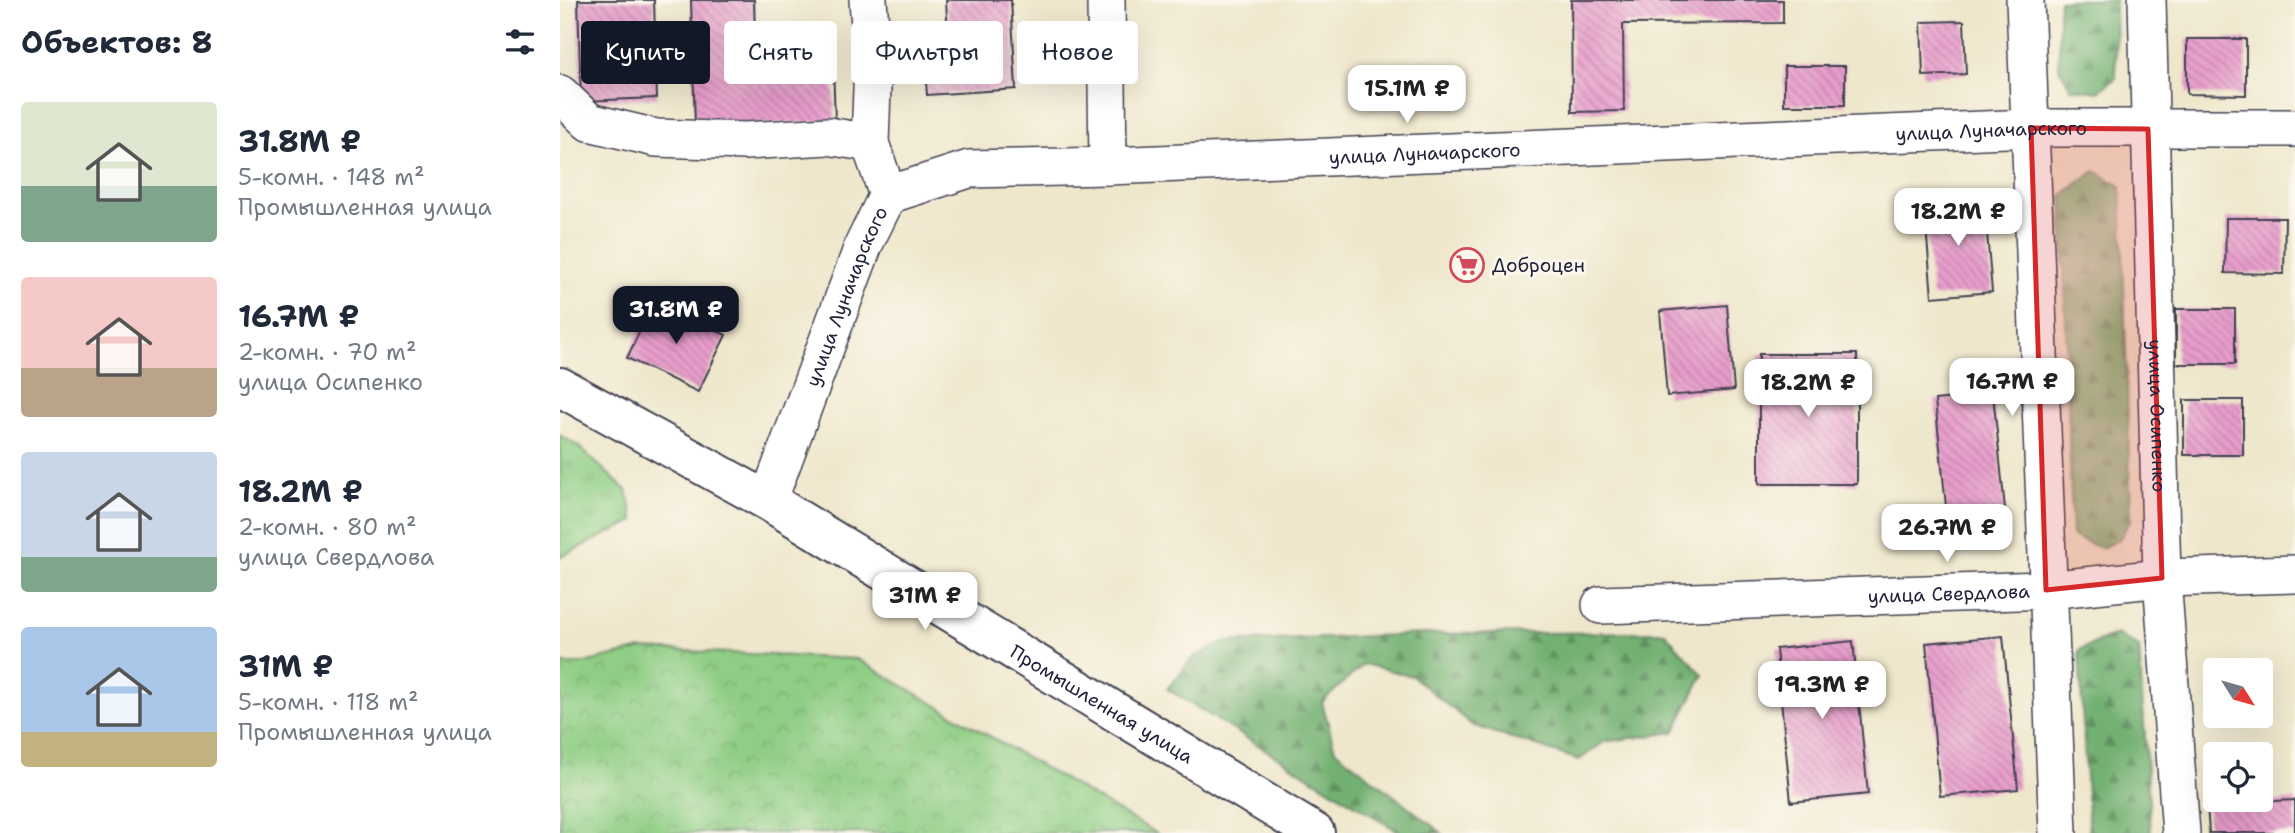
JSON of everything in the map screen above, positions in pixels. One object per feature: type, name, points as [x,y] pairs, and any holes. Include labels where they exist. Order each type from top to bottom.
[{"type":"main road","name":"Промышленная улица","points":[[560,387],[768,501],[1315,833]]},
{"type":"street","points":[[868,0],[873,62],[870,144],[888,195]]},
{"type":"street","points":[[1106,0],[1108,166]]},
{"type":"street","points":[[2025,0],[2046,590],[2058,833]]},
{"type":"street","name":"улица Осипенко","points":[[2147,0],[2148,129],[2162,578],[2181,833]]},
{"type":"street","points":[[560,94],[589,122],[656,138],[745,141],[828,136],[870,144]]},
{"type":"street","name":"улица Луначарского","points":[[768,501],[859,257],[888,195],[969,169],[1108,166],[2031,128],[2295,128]]},
{"type":"street","name":"улица Свердлова","points":[[1601,605],[2046,590],[2162,578],[2295,575]]},
{"type":"highlighted area","points":[[2031,128],[2148,129],[2162,578],[2046,590]]},
{"type":"green space","points":[[2059,0],[2115,0],[2116,78],[2098,92],[2071,88],[2059,68]]},
{"type":"green space","points":[[2095,171],[2121,186],[2131,519],[2119,540],[2101,548],[2072,536],[2062,195]]},
{"type":"green space","points":[[560,435],[579,447],[627,491],[634,521],[560,557]]},
{"type":"green space","points":[[1664,632],[1703,675],[1674,732],[1604,742],[1579,760],[1472,725],[1412,676],[1364,664],[1322,702],[1335,750],[1442,833],[1401,833],[1167,689],[1193,657],[1225,642],[1422,634]]},
{"type":"green space","points":[[2117,634],[2139,647],[2151,833],[2089,833],[2079,650]]},
{"type":"green space","points":[[642,649],[857,659],[1156,833],[560,833],[560,664],[580,664]]},
{"type":"building","points":[[578,0],[654,0],[655,21],[581,21],[581,84],[657,84],[657,98],[581,101]]},
{"type":"building","points":[[691,0],[754,0],[755,21],[724,21],[724,84],[834,84],[835,121],[695,126],[694,84],[710,84],[710,21],[692,21]]},
{"type":"building","points":[[946,0],[1011,0],[1016,89],[927,95],[926,84],[1003,84],[1003,21],[947,21]]},
{"type":"building","points":[[1571,0],[1783,0],[1783,23],[1623,24],[1624,111],[1572,112]]},
{"type":"building","points":[[1964,21],[1966,74],[1923,76],[1921,22]]},
{"type":"building","points":[[2187,39],[2246,39],[2246,95],[2187,94]]},
{"type":"building","points":[[1784,66],[1845,66],[1845,105],[1784,105]]},
{"type":"building","points":[[1984,198],[1992,292],[1932,297],[1924,203]]},
{"type":"building","points":[[2226,218],[2285,218],[2284,274],[2225,273]]},
{"type":"building","points":[[654,301],[726,335],[698,392],[627,358]]},
{"type":"building","points":[[1727,305],[1734,390],[1667,396],[1660,311]]},
{"type":"building","points":[[2176,309],[2235,309],[2235,364],[2176,364]]},
{"type":"building","points":[[1759,354],[1857,354],[1857,484],[1759,484]]},
{"type":"building","points":[[1993,394],[2007,528],[1949,535],[1935,400]]},
{"type":"building","points":[[2184,400],[2243,400],[2243,455],[2184,455]]},
{"type":"building","points":[[2003,636],[2018,789],[1940,796],[1926,643]]},
{"type":"building","points":[[1853,641],[1868,794],[1791,802],[1776,649]]},
{"type":"building","points":[[2295,800],[2295,833],[2209,833],[2208,812],[2273,812],[2273,801]]},
{"type":"place","name":"Доброцен","points":[[1467,265]]}]
